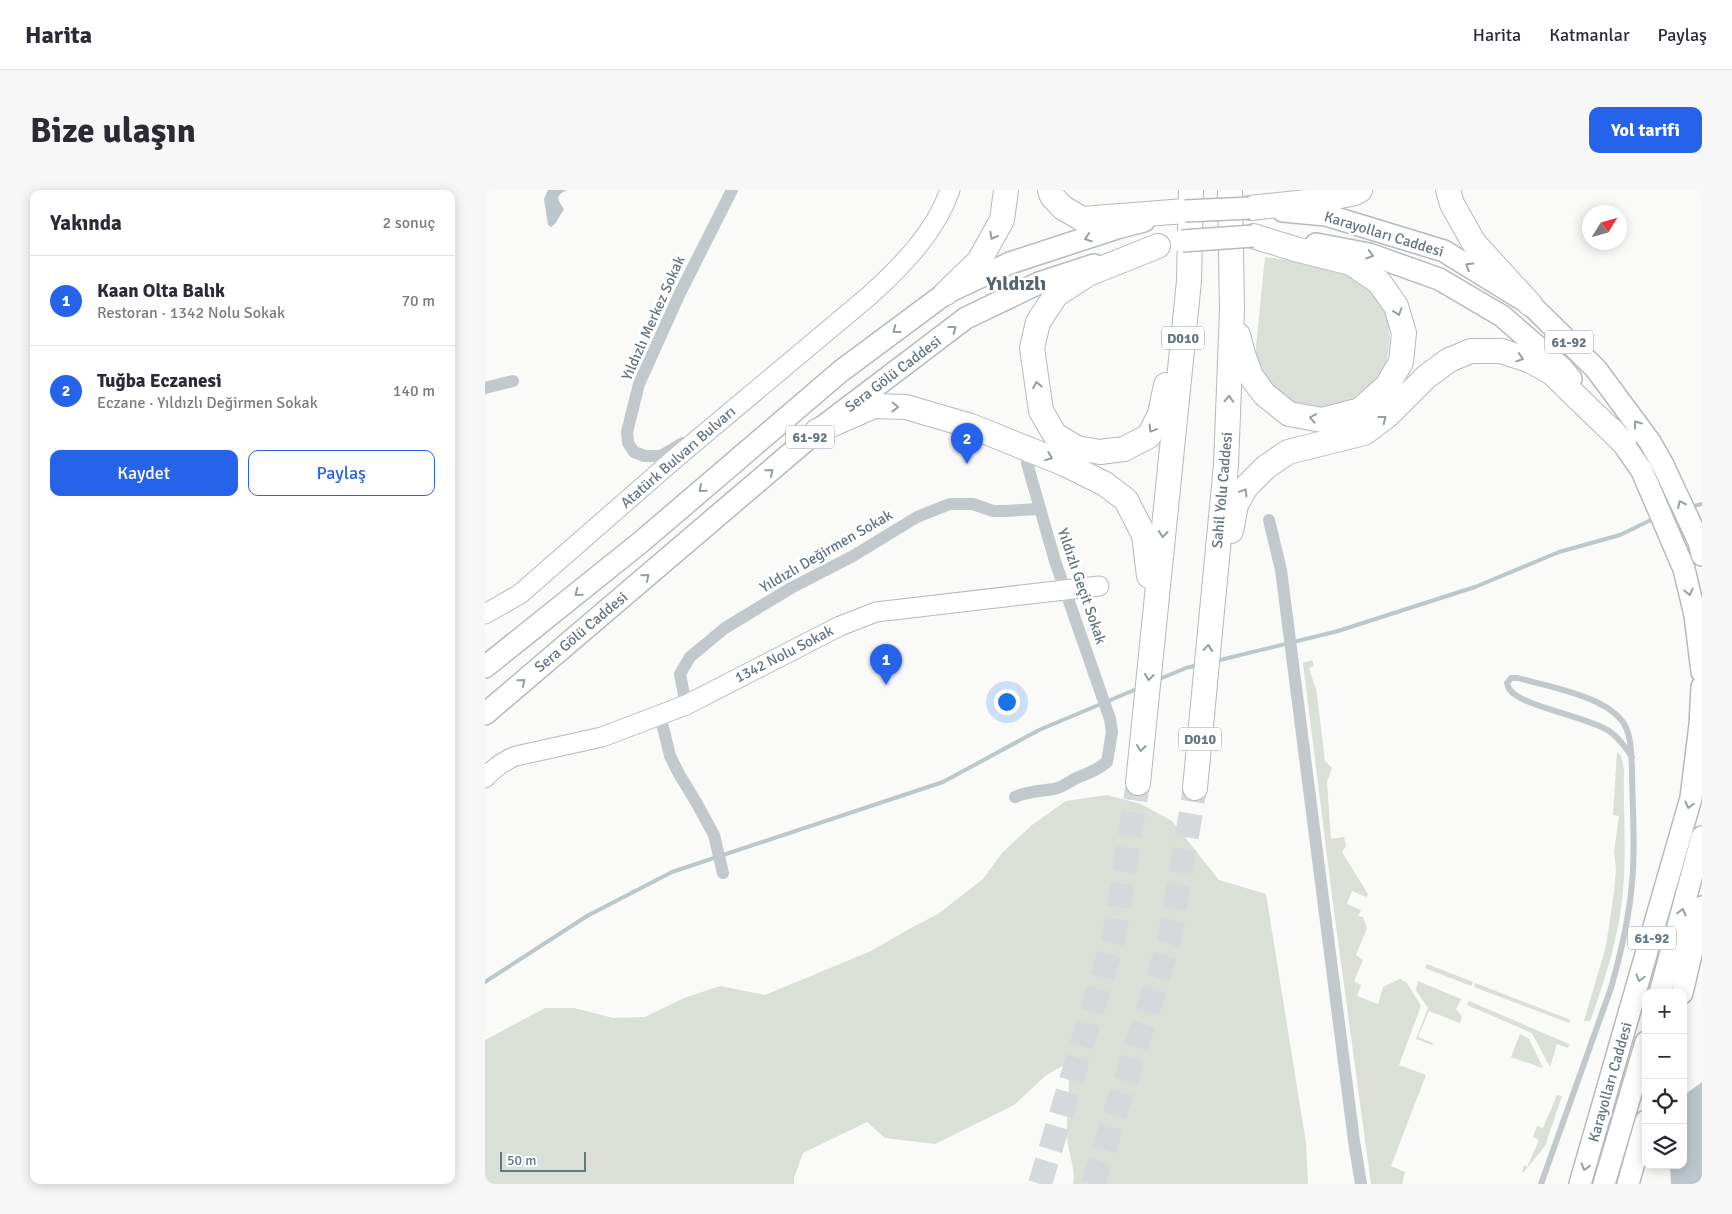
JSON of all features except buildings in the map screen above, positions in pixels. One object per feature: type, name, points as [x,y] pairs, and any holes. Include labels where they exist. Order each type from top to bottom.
[{"type":"highway","points":[[946,293],[979,261],[1002,220],[1006,190]]},
{"type":"highway","points":[[1049,190],[1062,206],[1082,219],[1188,200]]},
{"type":"highway","name":"Sahil Yolu Caddesi","points":[[1195,788],[1211,605],[1226,465],[1232,310],[1229,190]]},
{"type":"highway","points":[[1250,208],[1316,201],[1355,193],[1360,190]]},
{"type":"highway","points":[[1448,190],[1452,204],[1474,243],[1530,304]]},
{"type":"highway","name":"D010","points":[[1138,782],[1189,281],[1188,200]]},
{"type":"highway","points":[[1232,310],[1243,354],[1251,376],[1264,394],[1289,414],[1321,420],[1360,410],[1387,386],[1401,362],[1404,333],[1396,306],[1379,282],[1351,263],[1253,236]]},
{"type":"highway","points":[[1158,246],[1088,274],[1056,295],[1037,322],[1032,348],[1035,377],[1041,411],[1055,435],[1077,448],[1100,452],[1125,449],[1149,436],[1160,414],[1166,393],[1167,364],[1189,281]]},
{"type":"highway","points":[[1211,605],[1231,534],[1236,505],[1246,486],[1266,467],[1288,452],[1364,433],[1387,416],[1426,377],[1449,360],[1471,351],[1501,352],[1529,360],[1552,373],[1624,443]]},
{"type":"highway","points":[[817,431],[874,406],[906,407],[971,426],[1065,464],[1105,484],[1126,500],[1145,535],[1153,640]]},
{"type":"main road","name":"Sera Gölü Caddesi","points":[[485,667],[641,542],[841,371],[946,293],[1010,263],[1117,228],[1188,200]]},
{"type":"main road","name":"Karayolları Caddesi","points":[[1188,200],[1325,215],[1444,251],[1530,304],[1596,369],[1650,442],[1663,465],[1701,549]]},
{"type":"main road","name":"Karayolları Caddesi","points":[[1182,241],[1253,236],[1306,242],[1369,254],[1439,279],[1502,316],[1561,368],[1624,443],[1643,471],[1684,568],[1695,615],[1702,672]]},
{"type":"main road","name":"Sera Gölü Caddesi","points":[[485,714],[817,431],[966,318],[1039,283],[1102,262],[1182,241]]},
{"type":"main road","name":"Karayolları Caddesi","points":[[1580,1184],[1691,798],[1700,725],[1702,687]]},
{"type":"main road","points":[[1661,989],[1702,837]]},
{"type":"main road","name":"61-92","points":[[1682,989],[1702,907]]},
{"type":"main road","name":"Karayolları Caddesi","points":[[1604,1184],[1642,1056]]},
{"type":"main road","points":[[1628,1184],[1645,1124]]},
{"type":"street","name":"Yıldızlı Merkez Sokak","points":[[732,190],[680,293],[639,384],[627,432],[628,443],[634,452],[645,456],[661,456],[680,445],[797,344],[805,340],[815,342]]},
{"type":"street","name":"Atatürk Bulvarı Bulvarı","points":[[869,296],[920,225],[936,190]]},
{"type":"street","name":"Atatürk Bulvarı Bulvarı","points":[[485,614],[520,594],[678,456],[869,296],[895,272],[927,235],[949,190]]},
{"type":"street","points":[[485,388],[513,381]]},
{"type":"street","name":"Yıldızlı Geçit Sokak","points":[[1015,797],[1023,793],[1064,786],[1078,777],[1089,774],[1099,768],[1107,762],[1112,732],[1110,719],[1098,682],[1055,561],[1027,463]]},
{"type":"street","name":"Yıldızlı Değirmen Sokak","points":[[686,705],[680,674],[690,657],[719,634],[791,588],[853,556],[917,517],[951,504],[973,504],[993,510],[1005,511],[1039,509]]},
{"type":"street","points":[[1269,520],[1281,570],[1361,1184]]},
{"type":"street","name":"1342 Nolu Sokak","points":[[485,778],[499,764],[516,756],[602,737],[686,705],[840,626],[876,612],[1099,586]]},
{"type":"street","points":[[660,715],[670,756],[714,835],[723,873]]},
{"type":"lane","points":[[1541,1184],[1611,988],[1627,925],[1634,842],[1631,757],[1630,740],[1627,727],[1614,713],[1602,704],[1583,695],[1518,678],[1511,678],[1507,683],[1509,689],[1514,694],[1530,702],[1598,725],[1609,731],[1621,742],[1631,757]]},
{"type":"shaded area","points":[[548,190],[567,190],[560,194],[558,198],[564,209],[551,227],[548,225],[544,199]]},
{"type":"shaded area","points":[[1265,257],[1335,266],[1357,277],[1377,296],[1388,315],[1390,340],[1386,365],[1374,384],[1357,398],[1337,408],[1312,411],[1277,398],[1254,366]]},
{"type":"shaded area","points":[[1312,660],[1314,666],[1309,668],[1316,687],[1325,761],[1332,768],[1327,782],[1331,839],[1344,837],[1346,846],[1342,852],[1368,894],[1366,897],[1352,891],[1347,904],[1361,910],[1358,916],[1363,917],[1367,928],[1356,955],[1363,960],[1354,981],[1361,985],[1357,996],[1378,1004],[1383,987],[1400,979],[1407,983],[1421,1006],[1399,1065],[1426,1075],[1391,1166],[1405,1172],[1402,1184],[1371,1184],[1303,663]]},
{"type":"shaded area","points":[[1617,752],[1621,756],[1624,769],[1625,861],[1620,915],[1615,942],[1604,981],[1591,1019],[1584,1021],[1606,946],[1614,892],[1616,869],[1614,852],[1619,816],[1613,815]]},
{"type":"shaded area","points":[[1107,795],[1141,804],[1172,821],[1219,880],[1266,894],[1306,1143],[1308,1184],[1073,1184],[1074,1178],[1067,1137],[1068,1063],[1045,1076],[1014,1105],[935,1144],[885,1138],[867,1122],[803,1153],[794,1178],[794,1184],[485,1184],[485,1040],[545,1008],[574,1008],[613,1018],[645,1017],[684,998],[720,986],[765,995],[871,951],[938,914],[983,879],[1002,853],[1032,825],[1066,801]]},
{"type":"shaded area","points":[[1427,964],[1473,982],[1471,986],[1425,968]]},
{"type":"shaded area","points":[[1418,981],[1461,999],[1456,1009],[1462,1017],[1460,1023],[1429,1011],[1418,1037],[1433,1043],[1432,1045],[1416,1039],[1428,1008],[1416,990]]},
{"type":"shaded area","points":[[1475,983],[1571,1020],[1569,1023],[1474,987]]},
{"type":"shaded area","points":[[1469,1001],[1569,1044],[1568,1048],[1557,1044],[1550,1067],[1532,1033],[1467,1005]]},
{"type":"shaded area","points":[[1520,1034],[1529,1039],[1543,1068],[1511,1057]]},
{"type":"shaded area","points":[[1702,1082],[1702,1184],[1671,1184],[1670,1169],[1687,1169],[1687,1093]]},
{"type":"shaded area","points":[[1557,1095],[1562,1096],[1545,1146],[1523,1173],[1524,1165],[1527,1167],[1539,1140],[1533,1137],[1537,1126],[1543,1128]]},
{"type":"waterway","points":[[1690,507],[1702,504]]},
{"type":"waterway","points":[[1216,661],[1338,631],[1475,587],[1559,552],[1620,535],[1655,518]]},
{"type":"waterway","points":[[1157,680],[1186,668],[1199,665]]},
{"type":"waterway","points":[[485,982],[587,916],[672,872],[943,782],[1039,730],[1139,688]]},
{"type":"tunnel","points":[[1040,1184],[1114,938],[1138,783]]},
{"type":"tunnel","points":[[1093,1184],[1169,943],[1195,788]]},
{"type":"place","name":"Tuğba Eczanesi","points":[[967,464]]},
{"type":"place","name":"Kaan Olta Balık","points":[[886,685]]},
{"type":"district","name":"Yıldızlı","points":[[1016,283]]}]
